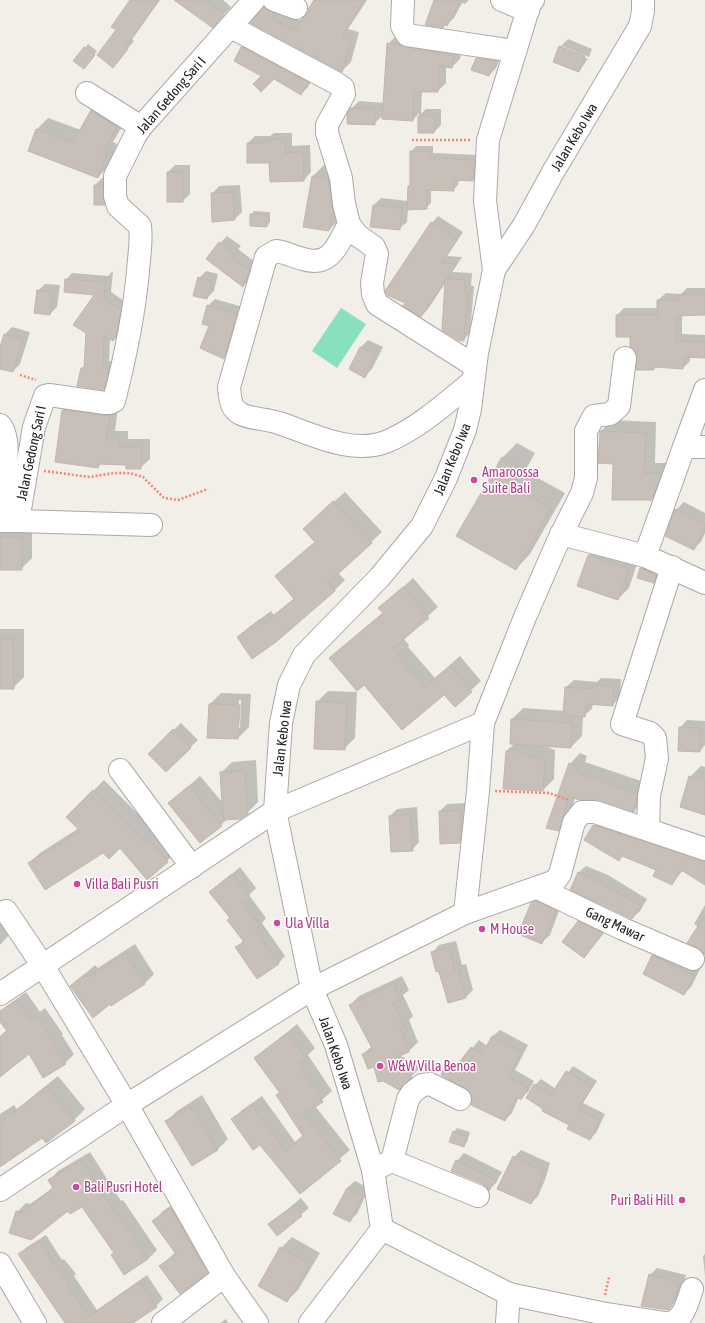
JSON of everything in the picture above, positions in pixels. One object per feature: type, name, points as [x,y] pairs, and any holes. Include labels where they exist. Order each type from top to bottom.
[{"type":"street","name":"Jalan Gedong Sari I","points":[[6,517],[27,469],[34,427],[45,396],[49,395],[110,404],[114,401],[128,346],[136,298],[141,236],[140,226],[118,206],[115,196],[115,176],[141,126],[254,0]]},
{"type":"street","points":[[274,0],[296,8]]},
{"type":"street","points":[[403,0],[402,26],[407,34],[515,51]]},
{"type":"street","points":[[502,0],[530,6]]},
{"type":"street","name":"Jalan Kebo Iwa","points":[[494,270],[524,225],[553,172],[640,26],[643,11],[643,0]]},
{"type":"street","name":"Jalan Kebo Iwa","points":[[382,1229],[383,1165],[336,1045],[312,989],[275,811],[281,723],[289,685],[304,655],[380,577],[422,526],[446,478],[465,430],[470,408],[474,373],[494,270],[485,201],[488,140],[530,6]]},
{"type":"street","points":[[231,27],[309,70],[336,83],[342,88],[344,94],[327,125],[327,133],[341,178],[349,224],[357,235],[374,247],[377,254],[372,283],[373,294],[377,304],[474,373],[418,424],[388,441],[368,445],[337,443],[279,423],[241,414],[235,409],[231,402],[229,387],[266,257],[276,251],[306,260],[323,260],[332,254],[349,224]]},
{"type":"street","points":[[87,93],[141,126]]},
{"type":"street","points":[[465,913],[478,791],[483,723],[525,617],[561,534],[582,493],[586,478],[586,431],[594,416],[610,414],[619,406],[625,358]]},
{"type":"street","points":[[645,556],[695,447],[705,390]]},
{"type":"street","points":[[0,425],[5,430],[7,443],[6,517],[151,525]]},
{"type":"street","points":[[561,534],[645,556],[705,583]]},
{"type":"street","points":[[648,829],[648,808],[657,758],[657,745],[655,738],[650,733],[622,724],[672,567]]},
{"type":"street","points":[[0,994],[275,811],[483,723]]},
{"type":"street","points":[[120,770],[192,867]]},
{"type":"street","points":[[0,1190],[128,1106],[312,989],[465,913],[555,881],[560,874],[574,822],[582,812],[595,812],[705,849]]},
{"type":"street","name":"Gang Mawar","points":[[538,888],[623,929],[693,959]]},
{"type":"street","points":[[6,911],[43,966],[128,1106],[224,1276],[257,1323]]},
{"type":"street","points":[[460,1099],[430,1084],[422,1085],[412,1093],[408,1099],[383,1165],[478,1196]]},
{"type":"street","points":[[310,1323],[382,1229],[509,1294],[601,1313],[665,1323]]},
{"type":"street","points":[[361,1256],[408,1242]]},
{"type":"street","points":[[0,1264],[35,1323]]},
{"type":"street","points":[[163,1323],[224,1276]]},
{"type":"street","points":[[670,1323],[677,1321],[682,1316],[692,1289]]},
{"type":"street","points":[[507,1323],[509,1294]]},
{"type":"path","points":[[412,140],[488,140]]},
{"type":"path","points":[[27,469],[90,477],[114,473],[130,473],[143,477],[164,498],[178,500],[208,489]]},
{"type":"path","points":[[478,791],[549,794],[574,803],[582,812]]},
{"type":"green space","points":[[341,308],[366,324],[337,368],[312,351]]},
{"type":"building","points":[[130,0],[159,0],[126,47],[128,49],[113,68],[97,55],[116,30],[111,27]]},
{"type":"building","points":[[174,0],[204,0],[224,14],[213,28]]},
{"type":"building","points":[[314,0],[364,0],[341,38],[351,41],[342,72],[250,23],[264,7],[274,13],[271,19],[295,30]]},
{"type":"building","points":[[434,0],[461,0],[447,26],[444,24],[443,28],[425,25]]},
{"type":"building","points":[[387,43],[454,56],[452,68],[439,66],[438,92],[414,92],[413,121],[382,119]]},
{"type":"building","points":[[559,46],[585,56],[579,72],[553,62]]},
{"type":"building","points":[[84,47],[95,55],[84,69],[73,61]]},
{"type":"building","points":[[241,47],[308,82],[301,95],[274,79],[261,92],[253,84],[261,76],[234,61]]},
{"type":"building","points":[[476,58],[495,61],[489,76],[471,70]]},
{"type":"building","points":[[350,108],[375,109],[375,125],[347,124],[347,114]]},
{"type":"building","points":[[91,110],[117,127],[103,153],[107,155],[98,178],[28,151],[36,129],[73,142]]},
{"type":"building","points":[[418,116],[435,116],[434,133],[418,133]]},
{"type":"building","points":[[285,139],[285,153],[303,152],[304,181],[270,182],[269,163],[247,163],[247,143],[265,143],[265,140]]},
{"type":"building","points":[[410,151],[429,151],[429,158],[475,160],[473,181],[454,180],[454,191],[426,190],[427,209],[407,210],[408,186],[410,186]]},
{"type":"building","points":[[167,172],[183,172],[183,202],[167,202]]},
{"type":"building","points":[[312,176],[328,179],[333,210],[329,231],[303,227]]},
{"type":"building","points":[[94,185],[102,185],[105,205],[94,205]]},
{"type":"building","points":[[233,192],[235,220],[212,222],[211,193]]},
{"type":"building","points":[[373,205],[402,208],[400,230],[370,227]]},
{"type":"building","points":[[250,214],[267,215],[267,227],[250,226]]},
{"type":"building","points":[[431,222],[457,240],[441,263],[457,264],[446,279],[465,279],[465,293],[468,293],[464,341],[458,340],[442,330],[445,281],[421,317],[403,306],[405,303],[387,295],[385,291]]},
{"type":"building","points":[[219,242],[234,254],[232,257],[249,271],[243,287],[206,259]]},
{"type":"building","points":[[106,276],[104,299],[121,310],[116,337],[113,341],[104,336],[103,368],[109,369],[104,390],[77,386],[81,368],[84,368],[86,333],[73,325],[94,295],[64,292],[65,279],[102,282]]},
{"type":"building","points":[[198,277],[212,281],[207,299],[193,296]]},
{"type":"building","points":[[37,290],[53,292],[50,315],[34,313]]},
{"type":"building","points":[[705,294],[705,315],[676,316],[676,341],[705,342],[705,358],[684,357],[683,369],[654,367],[654,370],[636,370],[637,354],[630,347],[630,337],[616,337],[616,315],[657,315],[657,300],[679,300],[679,295]]},
{"type":"building","points":[[207,305],[237,314],[224,359],[200,348],[209,326],[202,324]]},
{"type":"building","points":[[4,334],[23,339],[13,372],[0,369],[0,347]]},
{"type":"building","points":[[360,347],[376,355],[365,378],[349,369]]},
{"type":"building","points":[[62,410],[110,416],[106,440],[120,440],[119,447],[141,447],[141,469],[126,469],[126,465],[99,464],[98,468],[55,462]]},
{"type":"building","points":[[600,431],[646,433],[644,473],[661,474],[652,500],[612,500],[613,464],[598,463]]},
{"type":"building","points":[[502,457],[521,468],[511,486],[551,508],[516,570],[456,536]]},
{"type":"building","points":[[333,501],[372,543],[328,583],[335,591],[276,642],[252,659],[237,637],[260,620],[263,624],[294,599],[275,576],[315,542],[303,529]]},
{"type":"building","points":[[675,509],[705,524],[705,528],[694,550],[665,536]]},
{"type":"building","points":[[0,537],[22,537],[22,570],[0,570]]},
{"type":"building","points":[[588,555],[629,569],[618,600],[577,586]]},
{"type":"building","points":[[640,568],[656,575],[654,583],[637,578]]},
{"type":"building","points":[[403,587],[429,618],[393,648],[424,687],[450,666],[472,692],[455,707],[444,695],[402,730],[364,685],[357,691],[329,658],[383,613],[378,608]]},
{"type":"building","points":[[13,639],[14,689],[0,689],[0,640]]},
{"type":"building","points":[[593,685],[614,686],[613,706],[587,704],[585,717],[563,715],[565,687],[593,689]]},
{"type":"building","points":[[316,701],[347,703],[345,750],[314,749]]},
{"type":"building","points":[[209,704],[240,705],[238,739],[207,738]]},
{"type":"building","points":[[511,719],[573,723],[571,748],[510,744]]},
{"type":"building","points":[[679,727],[700,728],[700,752],[678,751]]},
{"type":"building","points":[[173,729],[191,748],[166,772],[148,754]]},
{"type":"building","points":[[509,748],[545,761],[543,791],[503,789],[506,751],[509,751]]},
{"type":"building","points":[[569,763],[577,766],[576,772],[637,794],[634,812],[599,800],[579,800],[569,796],[559,831],[546,828]]},
{"type":"building","points":[[245,771],[248,814],[240,819],[223,820],[220,772]]},
{"type":"building","points":[[689,776],[705,781],[705,815],[680,807]]},
{"type":"building","points":[[189,786],[222,826],[200,843],[168,803]]},
{"type":"building","points":[[93,790],[147,844],[150,841],[168,862],[147,880],[120,848],[109,859],[103,853],[45,890],[28,863],[80,831],[66,817]]},
{"type":"building","points":[[461,810],[460,843],[440,844],[439,811]]},
{"type":"building","points":[[410,814],[413,851],[391,852],[389,816]]},
{"type":"building","points":[[593,825],[691,857],[705,865],[705,885],[681,870],[672,885],[653,876],[656,870],[622,856],[619,861],[584,840]]},
{"type":"building","points":[[578,872],[600,882],[641,906],[632,919],[570,890]]},
{"type":"building","points":[[232,874],[250,896],[241,902],[260,926],[255,930],[279,964],[257,979],[235,947],[244,942],[227,920],[230,918],[209,892]]},
{"type":"building","points":[[536,901],[556,910],[542,944],[518,934],[531,903]]},
{"type":"building","points":[[705,915],[705,955],[698,948],[687,943]]},
{"type":"building","points":[[578,921],[603,933],[584,958],[562,942]]},
{"type":"building","points":[[449,948],[455,971],[458,970],[466,998],[448,1003],[439,971],[436,972],[431,952]]},
{"type":"building","points":[[125,953],[145,984],[111,1006],[110,1004],[93,1018],[70,986],[85,974],[88,977]]},
{"type":"building","points":[[652,955],[694,976],[684,995],[643,974]]},
{"type":"building","points":[[393,984],[400,1000],[393,1003],[405,1026],[400,1028],[409,1052],[386,1062],[412,1077],[399,1090],[383,1081],[378,1082],[374,1067],[368,1069],[362,1054],[373,1050],[349,1005]]},
{"type":"building","points":[[17,1000],[30,1020],[36,1016],[55,1044],[53,1045],[66,1064],[43,1078],[29,1054],[0,1077],[0,1037],[7,1031],[0,1022],[0,1011]]},
{"type":"building","points":[[287,1033],[306,1058],[298,1064],[323,1102],[304,1114],[341,1161],[300,1194],[260,1145],[253,1150],[231,1119],[252,1105],[285,1151],[303,1136],[276,1095],[280,1093],[254,1058]]},
{"type":"building","points":[[492,1036],[522,1052],[509,1077],[528,1088],[521,1100],[517,1097],[505,1121],[471,1105],[473,1099],[470,1092],[441,1075],[444,1068],[452,1072],[471,1047],[482,1054]]},
{"type":"building","points":[[566,1071],[592,1087],[578,1109],[600,1120],[590,1140],[567,1129],[569,1125],[542,1111],[543,1109],[526,1098],[534,1084],[551,1095]]},
{"type":"building","points":[[47,1086],[75,1121],[46,1143],[42,1138],[0,1167],[0,1123]]},
{"type":"building","points":[[190,1106],[218,1150],[192,1166],[165,1121]]},
{"type":"building","points":[[453,1131],[467,1136],[464,1147],[449,1142]]},
{"type":"building","points":[[513,1156],[543,1171],[539,1188],[531,1204],[497,1189]]},
{"type":"building","points":[[81,1160],[112,1209],[114,1208],[148,1259],[124,1275],[111,1255],[114,1253],[82,1207],[70,1214],[68,1211],[31,1240],[9,1233],[16,1211],[21,1213],[53,1188],[48,1180]]},
{"type":"building","points":[[456,1160],[495,1180],[489,1191],[483,1184],[451,1171]]},
{"type":"building","points":[[347,1188],[363,1196],[350,1222],[333,1214]]},
{"type":"building","points":[[294,1205],[302,1216],[277,1236],[268,1224]]},
{"type":"building","points":[[170,1208],[208,1273],[180,1294],[159,1266],[176,1254],[152,1221]]},
{"type":"building","points":[[39,1241],[55,1266],[56,1265],[69,1282],[67,1284],[89,1316],[140,1282],[157,1307],[133,1323],[65,1323],[18,1254]]},
{"type":"building","points":[[280,1247],[310,1264],[287,1302],[258,1286]]},
{"type":"building","points":[[649,1274],[679,1283],[673,1304],[669,1310],[641,1306]]},
{"type":"place","name":"Amaroossa Suite Bali","points":[[474,480]]},
{"type":"place","name":"Villa Bali Pusri","points":[[77,884]]},
{"type":"place","name":"Ula Villa","points":[[277,923]]},
{"type":"place","name":"M House","points":[[482,929]]},
{"type":"place","name":"W&W Villa Benoa","points":[[380,1066]]},
{"type":"place","name":"Bali Pusri Hotel","points":[[76,1187]]},
{"type":"place","name":"Puri Bali Hill","points":[[682,1200]]}]
